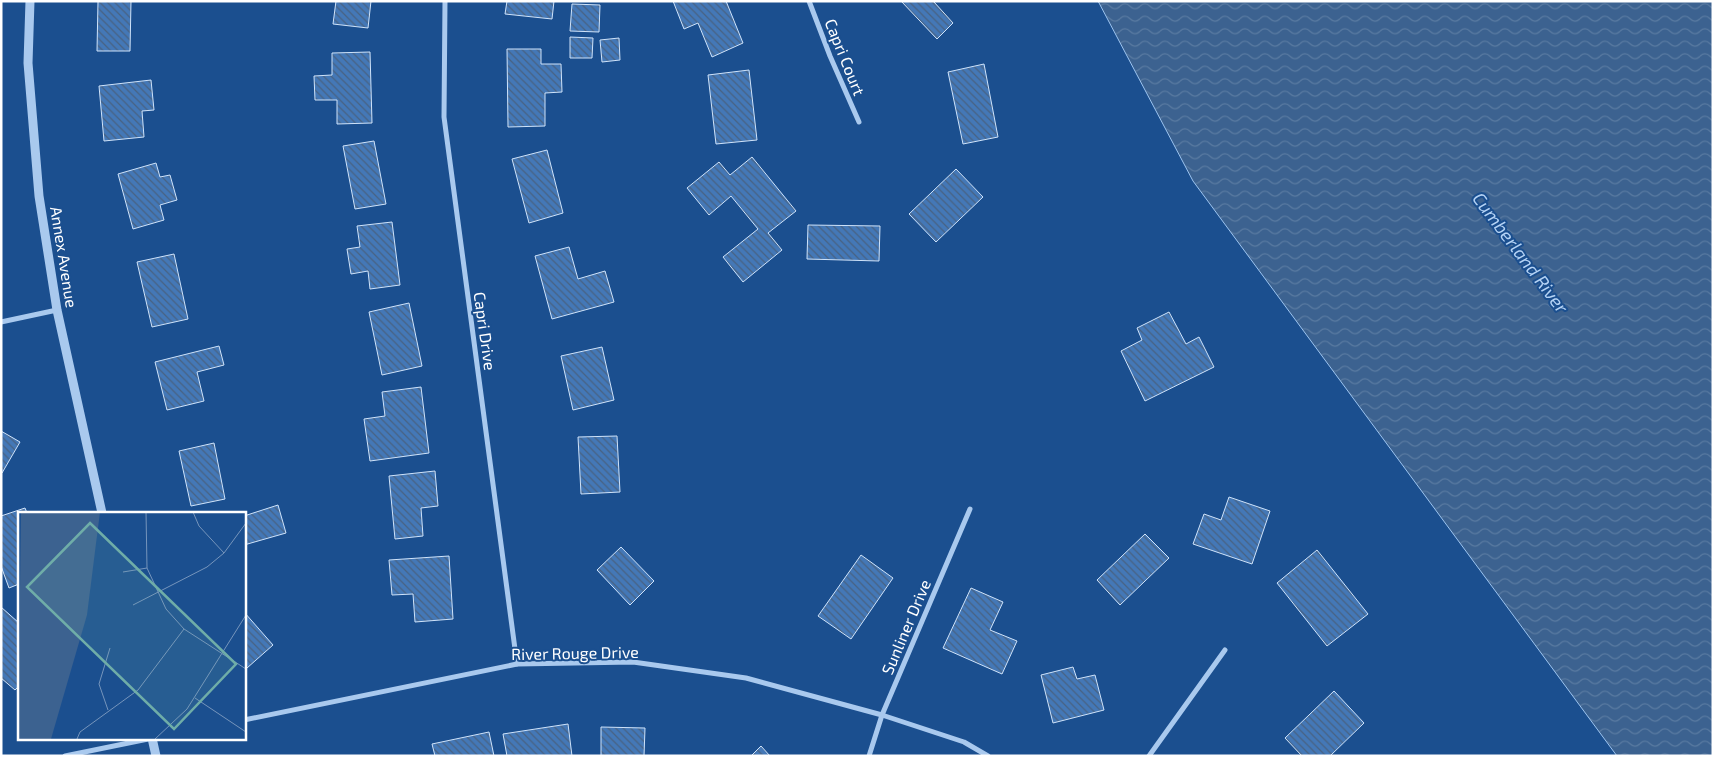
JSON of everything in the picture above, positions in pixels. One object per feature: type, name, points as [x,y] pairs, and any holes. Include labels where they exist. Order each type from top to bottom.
[{"type":"street","name":"Annex Avenue","points":[[30,1],[28,63],[39,196],[57,310],[102,512]]},
{"type":"street","name":"Capri Drive","points":[[446,1],[444,117],[517,664]]},
{"type":"street","name":"Capri Court","points":[[810,1],[830,56],[859,122]]},
{"type":"street","points":[[1,322],[57,310]]},
{"type":"street","name":"Sunliner Drive","points":[[869,756],[882,715],[970,509]]},
{"type":"street","points":[[1149,756],[1225,650]]},
{"type":"street","name":"River Rouge Drive","points":[[245,720],[517,664],[633,662],[746,678],[882,715],[964,742],[988,756]]},
{"type":"street","points":[[65,756],[143,740]]},
{"type":"street","points":[[153,740],[156,756]]},
{"type":"water","name":"Cumberland River","points":[[1098,1],[1713,1],[1713,756],[1617,756],[1193,181]]},
{"type":"building","points":[[98,1],[131,1],[130,51],[97,51]]},
{"type":"building","points":[[336,1],[371,1],[368,28],[333,24]]},
{"type":"building","points":[[507,1],[554,1],[552,19],[505,14]]},
{"type":"building","points":[[673,1],[726,1],[743,43],[712,57],[698,23],[684,29]]},
{"type":"building","points":[[901,1],[935,1],[953,23],[937,39]]},
{"type":"building","points":[[572,4],[600,5],[599,32],[570,31]]},
{"type":"building","points":[[570,37],[593,38],[592,58],[570,58]]},
{"type":"building","points":[[619,38],[620,60],[602,62],[600,40]]},
{"type":"building","points":[[507,49],[541,49],[541,64],[561,64],[562,92],[545,93],[545,126],[508,127]]},
{"type":"building","points":[[370,52],[372,123],[337,124],[337,100],[315,100],[314,76],[332,75],[332,53]]},
{"type":"building","points":[[984,64],[998,137],[963,144],[948,72]]},
{"type":"building","points":[[749,70],[757,140],[716,144],[708,75]]},
{"type":"building","points":[[151,80],[154,110],[142,111],[144,137],[104,141],[99,86]]},
{"type":"building","points":[[374,141],[386,204],[355,209],[343,146]]},
{"type":"building","points":[[547,150],[563,213],[529,223],[512,159]]},
{"type":"building","points":[[752,157],[796,211],[768,233],[782,250],[743,282],[723,257],[758,229],[731,196],[709,215],[687,188],[719,162],[730,175]]},
{"type":"building","points":[[156,163],[160,177],[170,175],[177,200],[160,205],[164,220],[133,229],[118,174]]},
{"type":"building","points":[[956,169],[983,197],[936,242],[909,214]]},
{"type":"building","points":[[392,222],[400,285],[370,289],[368,271],[351,274],[347,249],[360,247],[357,226]]},
{"type":"building","points":[[808,225],[880,226],[879,261],[807,259]]},
{"type":"building","points":[[569,247],[578,279],[605,271],[614,302],[552,319],[535,256]]},
{"type":"building","points":[[174,254],[188,319],[152,327],[137,262]]},
{"type":"building","points":[[409,303],[422,366],[382,375],[369,312]]},
{"type":"building","points":[[1169,312],[1186,344],[1199,337],[1214,367],[1145,401],[1121,351],[1142,340],[1137,328]]},
{"type":"building","points":[[219,346],[224,365],[197,372],[204,401],[167,410],[155,362]]},
{"type":"building","points":[[602,347],[614,400],[573,410],[561,356]]},
{"type":"building","points":[[421,387],[429,453],[370,461],[364,419],[385,416],[382,392]]},
{"type":"building","points":[[1,431],[20,442],[2,473],[1,473]]},
{"type":"building","points":[[617,436],[620,492],[581,494],[578,437]]},
{"type":"building","points":[[214,443],[225,499],[191,506],[179,451]]},
{"type":"building","points":[[435,471],[438,506],[421,508],[423,536],[395,539],[389,476]]},
{"type":"building","points":[[1229,497],[1270,511],[1252,564],[1193,544],[1204,514],[1221,520]]},
{"type":"building","points":[[278,505],[286,533],[245,545],[245,516]]},
{"type":"building","points":[[25,508],[27,512],[18,512],[18,584],[9,588],[1,566],[1,516]]},
{"type":"building","points":[[1145,534],[1169,558],[1120,605],[1097,580]]},
{"type":"building","points":[[621,547],[654,581],[630,605],[597,570]]},
{"type":"building","points":[[1317,550],[1368,614],[1327,646],[1277,583]]},
{"type":"building","points":[[861,555],[893,578],[851,639],[818,616]]},
{"type":"building","points":[[449,556],[453,619],[415,622],[413,594],[392,595],[389,560]]},
{"type":"building","points":[[971,588],[1003,602],[990,630],[1017,641],[1002,674],[943,648]]},
{"type":"building","points":[[1,607],[18,622],[18,687],[15,690],[1,678]]},
{"type":"building","points":[[245,613],[273,645],[247,668],[245,665]]},
{"type":"building","points":[[1073,667],[1077,679],[1095,675],[1104,710],[1053,723],[1041,675]]},
{"type":"building","points":[[1334,691],[1364,723],[1330,756],[1302,756],[1285,738]]},
{"type":"building","points":[[568,724],[572,756],[507,756],[503,734]]},
{"type":"building","points":[[601,727],[645,728],[644,756],[601,756]]},
{"type":"building","points":[[489,732],[494,756],[435,756],[432,744]]},
{"type":"building","points":[[761,746],[770,756],[751,756]]}]
